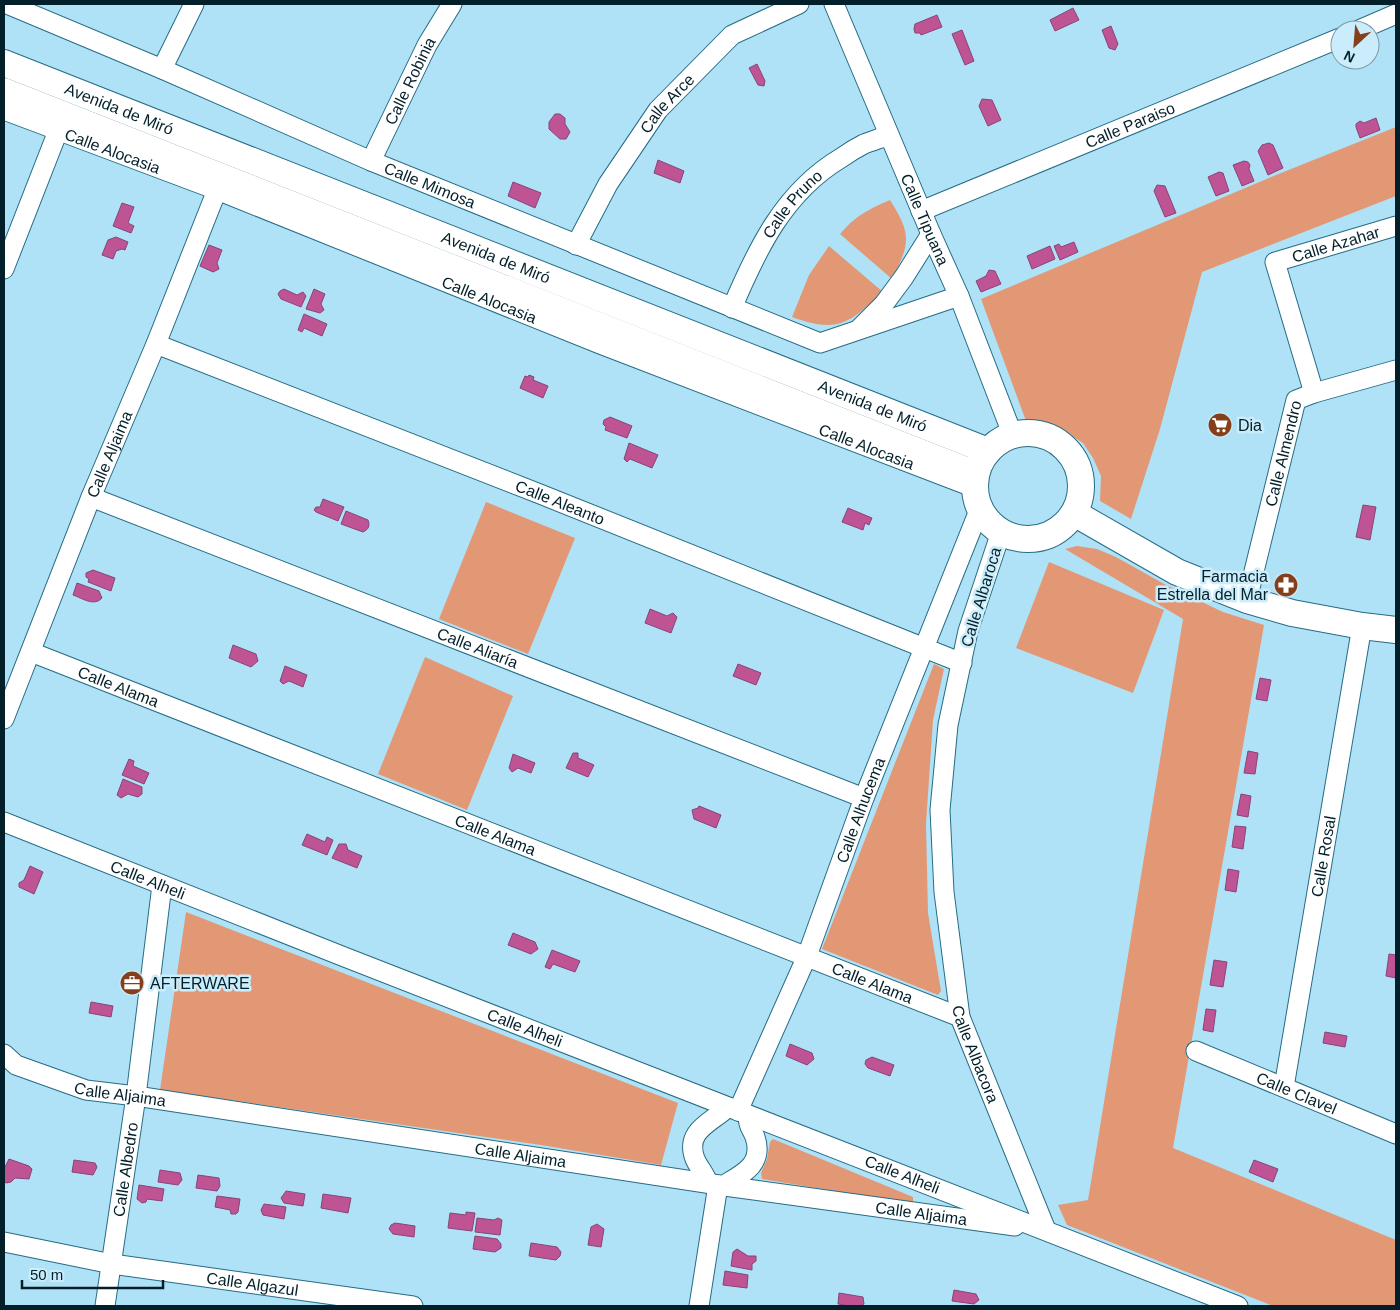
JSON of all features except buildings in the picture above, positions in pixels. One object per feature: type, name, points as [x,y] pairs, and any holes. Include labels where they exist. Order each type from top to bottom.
[{"type":"main road","name":"Avenida de Miró","points":[[4,63],[980,480]]},
{"type":"main road","name":"Avenida de Miró","points":[[4,90],[980,480]]},
{"type":"main road","points":[[1018,434],[1036,434],[1052,439],[1066,449],[1076,463],[1081,480],[1080,497],[1074,513],[1064,526],[1050,535],[1033,539],[1017,538],[1001,532],[989,522],[980,480],[1002,440],[1013,436],[1018,434]]},
{"type":"main road","points":[[1074,513],[1177,572],[1247,600],[1292,613],[1362,626],[1396,630]]},
{"type":"street","name":"Calle Mimosa","points":[[7,4],[162,69],[371,161],[820,343],[959,296]]},
{"type":"street","points":[[162,69],[194,4]]},
{"type":"street","name":"Calle Robinia","points":[[371,161],[427,45],[452,4]]},
{"type":"street","name":"Calle Arce","points":[[576,245],[608,184],[658,110],[732,35],[800,4]]},
{"type":"street","name":"Calle Tipuana","points":[[834,4],[959,296],[1013,436]]},
{"type":"street","points":[[1380,21],[1396,14]]},
{"type":"street","name":"Calle Paraiso","points":[[921,211],[1330,42]]},
{"type":"street","name":"Calle Alocasia","points":[[4,110],[217,190],[609,347],[980,480]]},
{"type":"street","points":[[4,269],[58,131]]},
{"type":"street","name":"Calle Pruno","points":[[732,308],[757,252],[774,222],[797,193],[829,165],[862,145],[889,135]]},
{"type":"street","name":"Calle Aljaima","points":[[4,719],[91,497],[156,344],[217,190]]},
{"type":"street","name":"Calle Azahar","points":[[1275,262],[1396,226]]},
{"type":"street","name":"Calle Mimosa","points":[[856,331],[884,304],[904,277],[931,234]]},
{"type":"street","name":"Calle Almendro","points":[[1247,600],[1296,400],[1314,393],[1275,262]]},
{"type":"street","name":"Calle Aleanto","points":[[156,344],[540,494],[962,663]]},
{"type":"street","points":[[1314,393],[1396,370]]},
{"type":"street","name":"Calle Alhucema","points":[[738,1111],[806,956],[864,798],[925,647],[980,480]]},
{"type":"street","name":"Calle Aliaría","points":[[91,497],[864,798]]},
{"type":"street","name":"Calle Albaroca","points":[[962,663],[968,631],[1001,532]]},
{"type":"street","name":"Calle Rosal","points":[[1284,1087],[1362,626]]},
{"type":"street","name":"Calle Alama","points":[[31,652],[960,1016]]},
{"type":"street","name":"Calle Albacora","points":[[962,663],[948,725],[940,810],[944,892],[960,1016],[1046,1230]]},
{"type":"street","name":"Calle Alheli","points":[[4,822],[162,886],[1046,1230]]},
{"type":"street","name":"Calle Albedro","points":[[105,1306],[136,1096],[162,886]]},
{"type":"street","name":"Calle Clavel","points":[[1196,1051],[1396,1134]]},
{"type":"street","name":"Calle Aljaima","points":[[4,1054],[16,1065],[86,1090],[717,1184],[1046,1230]]},
{"type":"street","points":[[738,1111],[754,1134],[757,1145],[756,1156],[752,1166],[745,1174],[717,1184],[698,1165],[694,1156],[694,1140],[701,1127],[709,1120],[738,1111]]},
{"type":"street","points":[[699,1306],[717,1184]]},
{"type":"street","points":[[1046,1230],[1238,1306]]},
{"type":"street","name":"Calle Algazul","points":[[4,1242],[112,1264],[413,1306]]},
{"type":"shaded area","points":[[1073,8],[1079,20],[1055,31],[1050,20]]},
{"type":"shaded area","points":[[937,15],[942,27],[921,35],[920,33],[915,33],[915,24]]},
{"type":"shaded area","points":[[1111,26],[1118,44],[1115,50],[1109,48],[1102,30]]},
{"type":"shaded area","points":[[962,30],[974,61],[965,65],[952,34]]},
{"type":"shaded area","points":[[757,64],[765,81],[764,86],[758,85],[749,68]]},
{"type":"shaded area","points":[[982,99],[992,100],[1001,120],[988,126],[979,106]]},
{"type":"shaded area","points":[[555,114],[560,114],[565,118],[565,124],[570,132],[566,139],[560,139],[549,129],[549,122]]},
{"type":"shaded area","points":[[1376,118],[1380,130],[1360,138],[1356,124],[1360,121],[1364,123]]},
{"type":"shaded area","points":[[1396,127],[1396,196],[1202,272],[1160,429],[1131,519],[1100,501],[1101,476],[1093,458],[1083,443],[1061,429],[1026,421],[981,299],[1276,175]]},
{"type":"shaded area","points":[[1269,143],[1273,145],[1283,168],[1268,175],[1258,151],[1262,145]]},
{"type":"shaded area","points":[[658,160],[684,171],[680,183],[654,173]]},
{"type":"shaded area","points":[[1244,161],[1250,165],[1249,169],[1254,181],[1242,186],[1233,165]]},
{"type":"shaded area","points":[[1219,172],[1223,173],[1229,191],[1216,196],[1208,177]]},
{"type":"shaded area","points":[[513,182],[541,193],[535,208],[508,196]]},
{"type":"shaded area","points":[[1157,185],[1165,186],[1176,213],[1165,217],[1154,191]]},
{"type":"shaded area","points":[[890,200],[902,222],[906,239],[902,256],[892,279],[840,234],[851,222]]},
{"type":"shaded area","points":[[122,203],[134,207],[128,223],[134,226],[131,233],[113,226]]},
{"type":"shaded area","points":[[116,237],[128,242],[125,250],[116,251],[113,259],[102,255],[108,240]]},
{"type":"shaded area","points":[[1074,242],[1078,252],[1060,260],[1054,246],[1059,244],[1061,247]]},
{"type":"shaded area","points":[[209,245],[222,250],[217,263],[219,269],[213,272],[200,266]]},
{"type":"shaded area","points":[[829,246],[883,292],[852,318],[832,325],[821,325],[792,317],[809,275]]},
{"type":"shaded area","points":[[1050,246],[1055,259],[1032,269],[1027,256]]},
{"type":"shaded area","points":[[989,270],[995,271],[1001,284],[981,292],[976,281],[986,276]]},
{"type":"shaded area","points":[[284,289],[297,295],[303,292],[306,296],[301,307],[281,299],[278,294]]},
{"type":"shaded area","points":[[314,289],[325,294],[321,304],[324,310],[320,313],[306,309]]},
{"type":"shaded area","points":[[304,314],[327,324],[322,336],[304,328],[302,332],[298,330]]},
{"type":"shaded area","points":[[529,375],[534,377],[533,380],[548,386],[543,398],[520,388],[525,376],[528,377]]},
{"type":"shaded area","points":[[610,417],[632,426],[627,438],[605,430],[604,420]]},
{"type":"shaded area","points":[[629,443],[658,455],[652,468],[630,459],[627,462],[624,459]]},
{"type":"shaded area","points":[[323,499],[344,507],[338,521],[314,510],[316,507],[320,507]]},
{"type":"shaded area","points":[[486,502],[575,538],[528,654],[439,619]]},
{"type":"shaded area","points":[[1363,505],[1376,507],[1370,540],[1356,537]]},
{"type":"shaded area","points":[[848,508],[872,518],[869,525],[865,523],[863,530],[842,522]]},
{"type":"shaded area","points":[[346,511],[368,520],[368,528],[363,532],[341,524]]},
{"type":"shaded area","points":[[1077,546],[1097,549],[1116,557],[1166,585],[1223,612],[1264,625],[1173,1148],[1396,1240],[1396,1306],[1273,1306],[1067,1225],[1058,1205],[1088,1200],[1183,619],[1065,549]]},
{"type":"shaded area","points":[[1049,562],[1164,610],[1133,693],[1016,648]]},
{"type":"shaded area","points":[[93,570],[115,578],[111,591],[88,582],[89,579],[86,577],[86,573]]},
{"type":"shaded area","points":[[77,583],[99,591],[102,598],[99,601],[92,602],[73,595]]},
{"type":"shaded area","points":[[650,609],[667,616],[673,613],[677,617],[671,633],[645,623]]},
{"type":"shaded area","points":[[233,645],[256,654],[258,661],[251,667],[229,658]]},
{"type":"shaded area","points":[[425,657],[513,696],[467,810],[378,774]]},
{"type":"shaded area","points":[[738,664],[761,673],[756,685],[733,676]]},
{"type":"shaded area","points":[[934,664],[944,669],[933,720],[926,824],[928,913],[941,991],[938,995],[822,949]]},
{"type":"shaded area","points":[[285,666],[307,675],[303,687],[289,681],[283,684],[280,681]]},
{"type":"shaded area","points":[[1260,678],[1271,680],[1267,701],[1256,699]]},
{"type":"shaded area","points":[[1248,751],[1258,753],[1255,774],[1244,773]]},
{"type":"shaded area","points":[[573,753],[578,753],[578,758],[594,765],[588,777],[566,768]]},
{"type":"shaded area","points":[[513,754],[535,763],[531,773],[518,768],[512,772],[509,768]]},
{"type":"shaded area","points":[[129,759],[134,761],[133,766],[149,773],[144,784],[122,775]]},
{"type":"shaded area","points":[[123,779],[142,787],[142,794],[138,797],[128,794],[121,798],[117,795]]},
{"type":"shaded area","points":[[1241,794],[1251,796],[1248,817],[1237,815]]},
{"type":"shaded area","points":[[699,806],[721,815],[716,828],[694,819],[692,810]]},
{"type":"shaded area","points":[[1235,826],[1246,827],[1243,849],[1232,847]]},
{"type":"shaded area","points":[[307,834],[325,842],[327,837],[333,840],[327,855],[302,845]]},
{"type":"shaded area","points":[[339,844],[346,844],[348,850],[362,856],[357,868],[332,858]]},
{"type":"shaded area","points":[[30,866],[43,872],[34,894],[19,887],[19,883],[24,880]]},
{"type":"shaded area","points":[[1228,869],[1239,871],[1236,892],[1225,890]]},
{"type":"shaded area","points":[[186,912],[678,1103],[661,1165],[541,1145],[160,1090]]},
{"type":"shaded area","points":[[513,933],[535,942],[538,949],[531,954],[508,945]]},
{"type":"shaded area","points":[[552,950],[580,961],[575,972],[553,964],[550,969],[545,967]]},
{"type":"shaded area","points":[[1389,954],[1396,955],[1396,978],[1386,976]]},
{"type":"shaded area","points":[[1214,960],[1227,962],[1223,987],[1210,985]]},
{"type":"shaded area","points":[[91,1002],[113,1006],[111,1017],[89,1013]]},
{"type":"shaded area","points":[[1206,1009],[1216,1010],[1213,1032],[1203,1030]]},
{"type":"shaded area","points":[[1325,1032],[1347,1036],[1345,1047],[1323,1043]]},
{"type":"shaded area","points":[[790,1044],[812,1053],[814,1059],[807,1065],[786,1056]]},
{"type":"shaded area","points":[[872,1057],[894,1065],[890,1076],[868,1068],[865,1064],[866,1060]]},
{"type":"shaded area","points":[[773,1139],[913,1197],[913,1204],[762,1179],[761,1173],[767,1159],[770,1142]]},
{"type":"shaded area","points":[[9,1159],[29,1166],[32,1169],[29,1179],[15,1178],[11,1182],[6,1183],[4,1181],[4,1169]]},
{"type":"shaded area","points":[[74,1160],[95,1163],[97,1167],[93,1175],[72,1172]]},
{"type":"shaded area","points":[[1254,1160],[1278,1169],[1273,1182],[1249,1172]]},
{"type":"shaded area","points":[[160,1170],[180,1173],[182,1180],[178,1185],[158,1182]]},
{"type":"shaded area","points":[[198,1175],[219,1178],[220,1186],[217,1191],[196,1188]]},
{"type":"shaded area","points":[[139,1185],[164,1189],[162,1201],[147,1199],[146,1202],[142,1203],[137,1199]]},
{"type":"shaded area","points":[[286,1191],[305,1194],[303,1206],[284,1203],[281,1198]]},
{"type":"shaded area","points":[[323,1194],[351,1198],[348,1213],[321,1208]]},
{"type":"shaded area","points":[[217,1196],[240,1199],[238,1212],[231,1214],[230,1210],[215,1207]]},
{"type":"shaded area","points":[[264,1204],[286,1207],[284,1219],[263,1215],[261,1210]]},
{"type":"shaded area","points":[[466,1212],[475,1213],[472,1231],[448,1228],[450,1213],[466,1215]]},
{"type":"shaded area","points":[[477,1218],[494,1220],[498,1218],[502,1220],[500,1235],[475,1232]]},
{"type":"shaded area","points":[[395,1223],[415,1226],[414,1237],[393,1234],[389,1229]]},
{"type":"shaded area","points":[[597,1224],[604,1229],[601,1247],[588,1245],[591,1227]]},
{"type":"shaded area","points":[[475,1236],[497,1239],[501,1244],[501,1248],[495,1252],[473,1249]]},
{"type":"shaded area","points":[[531,1243],[557,1247],[561,1252],[560,1256],[556,1260],[529,1256]]},
{"type":"shaded area","points":[[737,1249],[748,1256],[756,1256],[756,1261],[752,1264],[752,1270],[731,1266],[733,1252]]},
{"type":"shaded area","points":[[725,1271],[748,1275],[747,1288],[723,1285]]},
{"type":"shaded area","points":[[954,1290],[976,1294],[979,1300],[974,1304],[952,1301]]},
{"type":"shaded area","points":[[839,1293],[863,1297],[864,1304],[854,1306],[838,1304]]},
{"type":"place","name":"Dia","points":[[1220,425]]},
{"type":"place","name":"Farmacia Estrella del Mar","points":[[1286,585]]},
{"type":"place","name":"AFTERWARE","points":[[132,983]]}]
